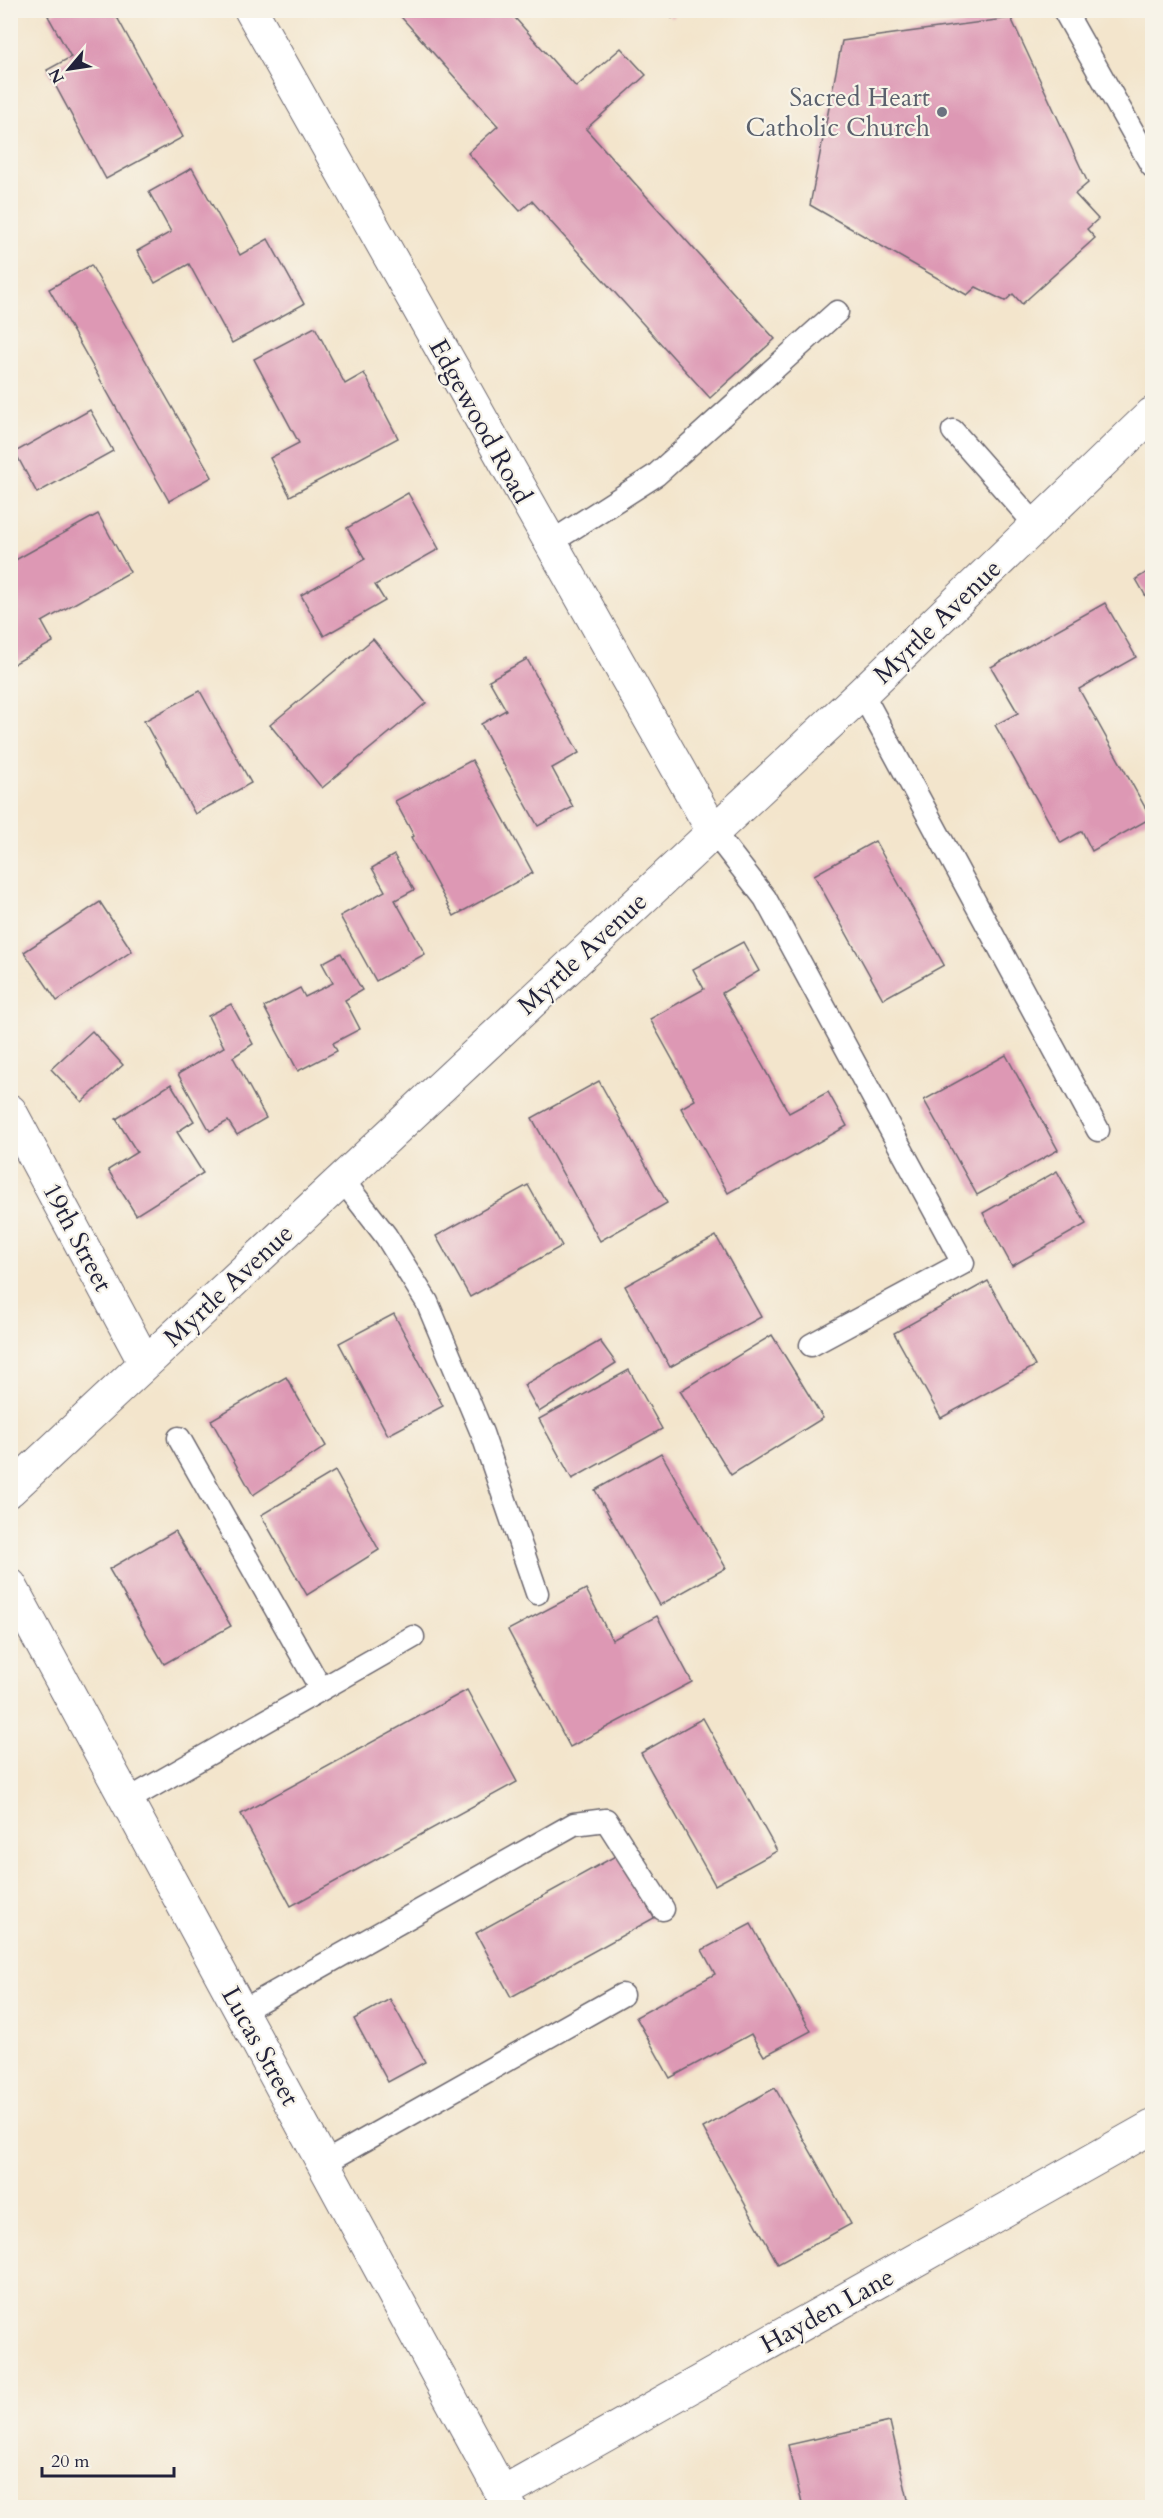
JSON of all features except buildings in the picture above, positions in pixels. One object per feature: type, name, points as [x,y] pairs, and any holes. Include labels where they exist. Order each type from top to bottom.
[{"type":"street","name":"Edgewood Road","points":[[251,10],[713,831]]},
{"type":"street","name":"Myrtle Avenue","points":[[10,1490],[862,693],[1152,414]]},
{"type":"street","name":"19th Street","points":[[10,1111],[145,1363]]},
{"type":"street","name":"Lucas Street","points":[[10,1585],[506,2500]]},
{"type":"street","name":"Hayden Lane","points":[[506,2500],[1152,2127]]},
{"type":"lane","points":[[1064,10],[1152,166]]},
{"type":"lane","points":[[550,543],[656,475],[837,312]]},
{"type":"lane","points":[[952,431],[1036,525]]},
{"type":"lane","points":[[862,693],[1098,1130]]},
{"type":"lane","points":[[713,831],[765,898],[963,1263],[811,1346]]},
{"type":"lane","points":[[341,1178],[386,1236],[427,1302],[482,1433],[537,1593]]},
{"type":"lane","points":[[179,1438],[321,1689]]},
{"type":"lane","points":[[128,1800],[413,1636]]},
{"type":"lane","points":[[242,2011],[574,1824],[606,1820],[663,1909]]},
{"type":"lane","points":[[324,2163],[622,1995]]},
{"type":"place","name":"Sacred Heart Catholic Church","points":[[942,112]]}]
